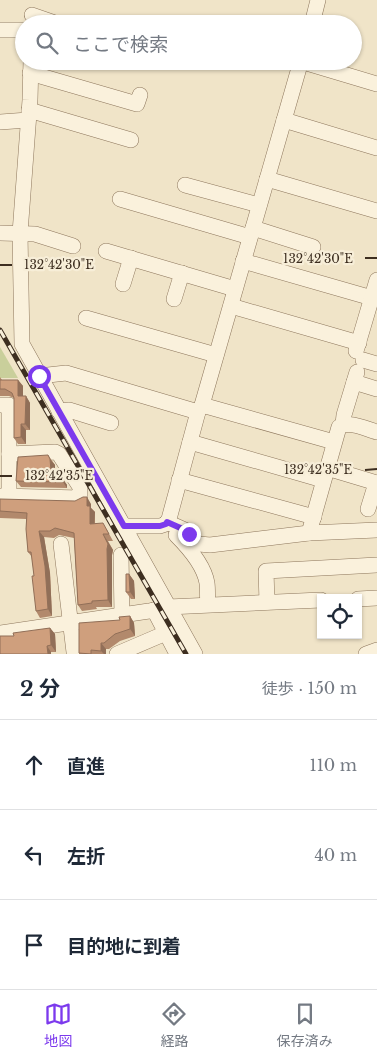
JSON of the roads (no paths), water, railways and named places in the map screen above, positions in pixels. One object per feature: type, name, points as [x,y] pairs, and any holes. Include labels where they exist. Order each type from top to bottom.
[{"type":"street","points":[[32,0],[32,15]]},
{"type":"street","points":[[314,15],[318,0]]},
{"type":"street","points":[[0,30],[15,30]]},
{"type":"street","points":[[31,70],[20,232],[22,344],[124,526],[161,608],[195,654]]},
{"type":"street","points":[[40,70],[137,104],[140,95]]},
{"type":"street","points":[[124,526],[160,526],[166,523],[298,70]]},
{"type":"street","points":[[331,70],[377,84]]},
{"type":"street","points":[[0,122],[28,115],[131,140]]},
{"type":"street","points":[[284,120],[377,148]]},
{"type":"street","points":[[267,179],[377,211]]},
{"type":"street","points":[[185,185],[259,205]]},
{"type":"street","points":[[120,200],[312,247]]},
{"type":"street","points":[[0,233],[20,232],[35,234],[73,246]]},
{"type":"street","points":[[106,251],[235,289]]},
{"type":"street","points":[[123,284],[130,258]]},
{"type":"street","points":[[243,260],[372,298]]},
{"type":"street","points":[[174,299],[182,273]]},
{"type":"street","points":[[309,533],[334,442],[339,427],[343,424],[344,415],[361,362],[377,280]]},
{"type":"street","points":[[230,306],[361,362],[377,389]]},
{"type":"street","points":[[86,318],[216,355]]},
{"type":"street","points":[[39,376],[66,373],[334,442]]},
{"type":"street","points":[[0,405],[9,405],[9,454],[5,496],[80,498],[80,487],[60,454],[55,452],[9,454]]},
{"type":"street","points":[[59,411],[69,410],[111,423]]},
{"type":"street","points":[[343,424],[377,432]]},
{"type":"street","points":[[190,442],[325,474],[377,483],[368,509]]},
{"type":"street","points":[[179,480],[314,517]]},
{"type":"street","points":[[166,523],[185,530],[192,540],[199,544],[210,545],[309,533],[377,530]]},
{"type":"street","points":[[166,523],[195,558],[203,572],[207,584],[208,604]]},
{"type":"street","points":[[61,544],[74,652]]},
{"type":"street","points":[[121,555],[122,615]]},
{"type":"street","points":[[267,602],[266,571],[377,565]]},
{"type":"street","points":[[362,599],[377,598]]},
{"type":"street","points":[[0,633],[161,608],[208,604],[317,600]]},
{"type":"street","points":[[161,608],[166,633],[177,654]]},
{"type":"street","points":[[117,654],[166,633]]},
{"type":"street","points":[[366,654],[377,650]]},
{"type":"railway","points":[[0,330],[186,654]]}]
